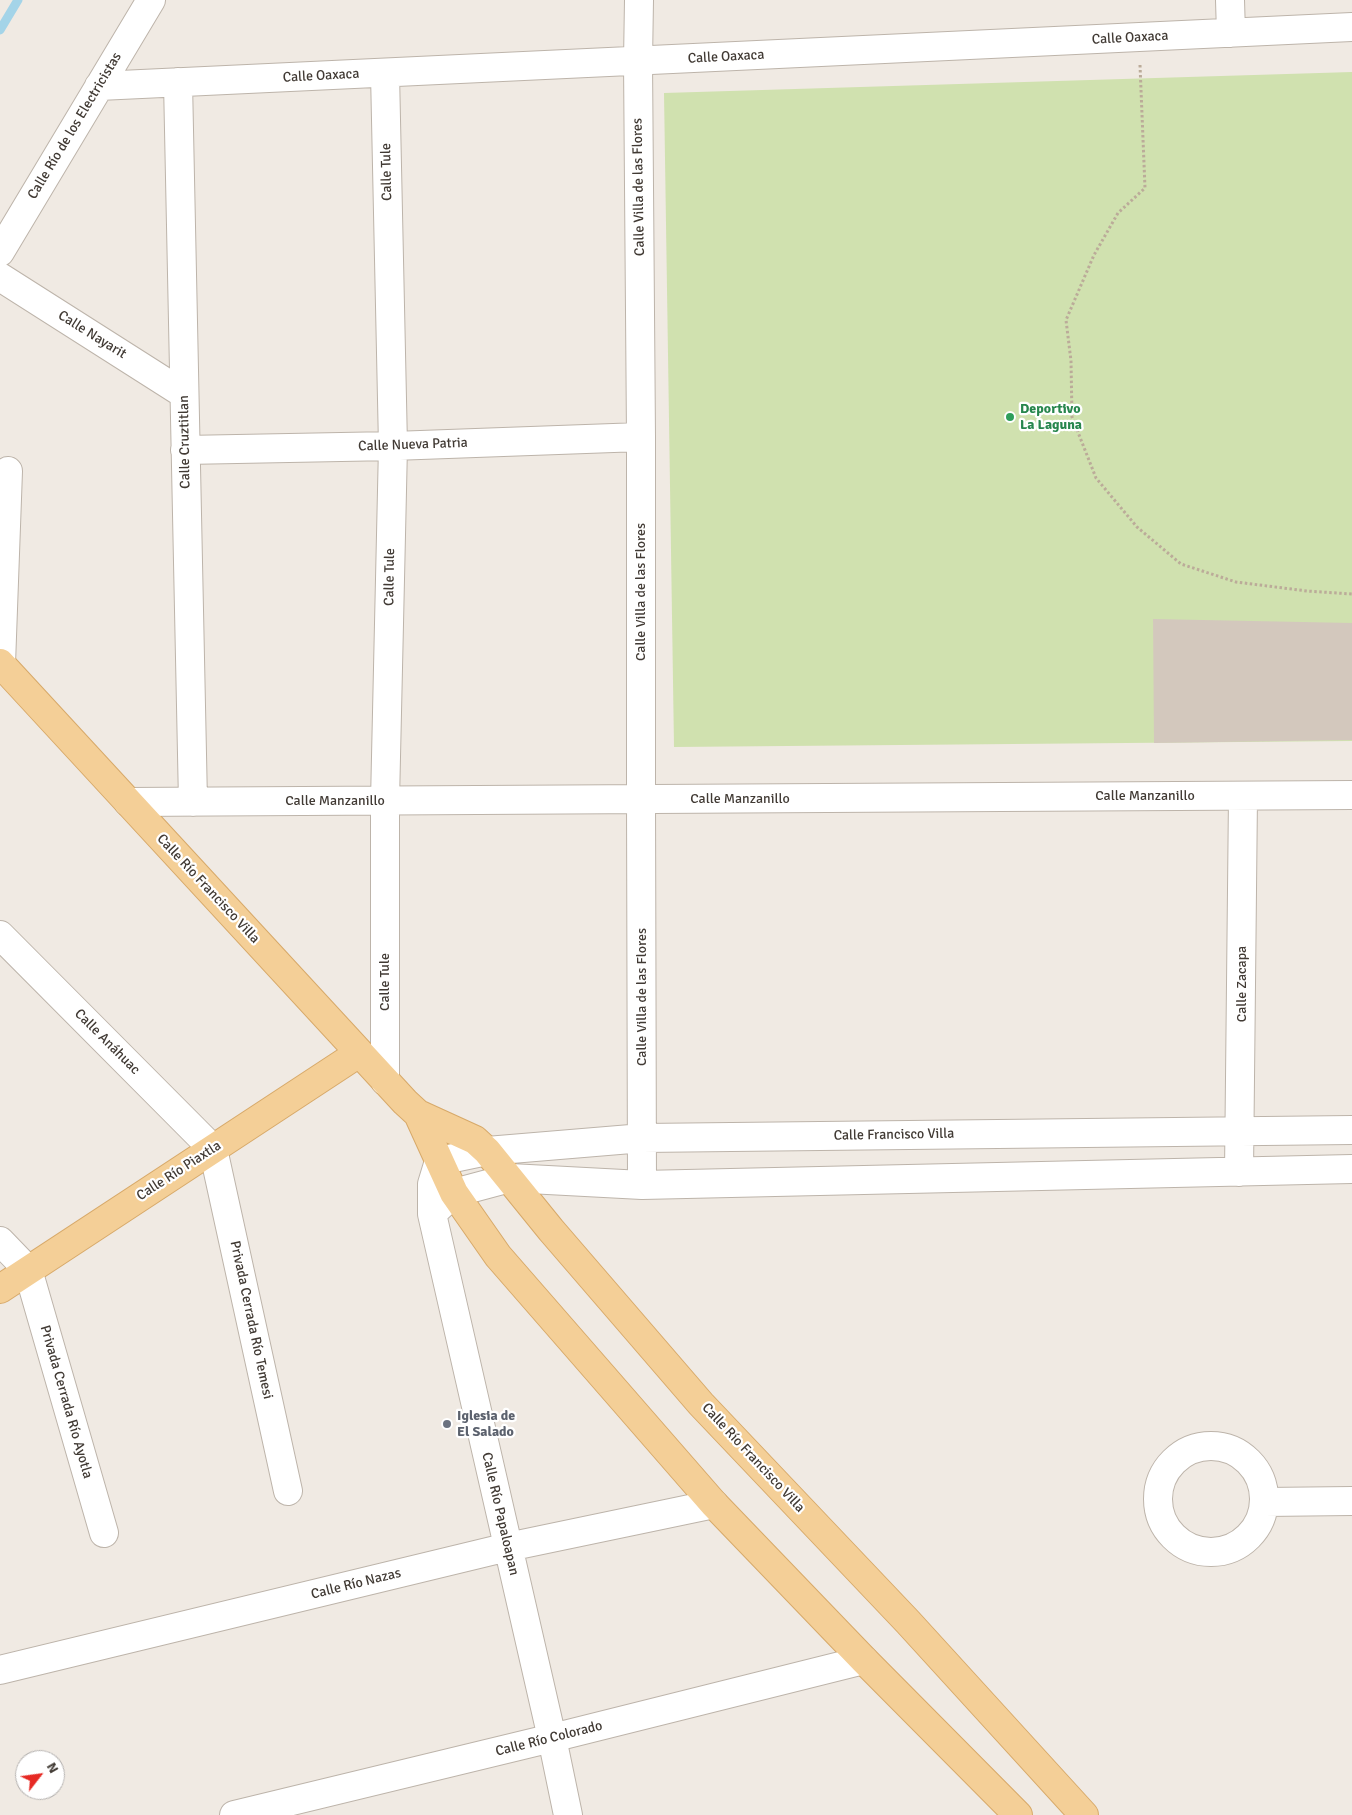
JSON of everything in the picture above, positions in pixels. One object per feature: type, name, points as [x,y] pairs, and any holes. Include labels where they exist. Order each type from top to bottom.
[{"type":"main road","name":"Calle Río Francisco Villa","points":[[1,664],[385,1081],[418,1114],[475,1140],[487,1151],[551,1230],[701,1404],[902,1615],[1084,1815]]},
{"type":"main road","name":"Calle Río Piaxtla","points":[[0,1289],[359,1053]]},
{"type":"main road","name":"Calle Río Francisco Villa","points":[[418,1114],[454,1193],[498,1256],[714,1504],[864,1660],[1018,1815]]},
{"type":"street","name":"Calle Río de los Electricistas","points":[[0,252],[151,0]]},
{"type":"street","name":"Calle Villa de las Flores","points":[[639,0],[642,437],[642,1185]]},
{"type":"street","points":[[1230,0],[1231,33]]},
{"type":"street","name":"Calle Oaxaca","points":[[99,86],[1352,27]]},
{"type":"street","name":"Calle Tule","points":[[384,73],[393,446],[385,801],[385,1081]]},
{"type":"street","name":"Calle Cruztitlan","points":[[178,82],[193,802]]},
{"type":"street","name":"Calle Nayarit","points":[[0,277],[184,394]]},
{"type":"street","name":"Calle Nueva Patria","points":[[185,450],[393,446],[642,437]]},
{"type":"street","points":[[1,664],[8,471]]},
{"type":"street","name":"Calle Manzanillo","points":[[128,802],[1352,795]]},
{"type":"street","name":"Calle Zacapa","points":[[1239,1172],[1241,1131],[1242,796]]},
{"type":"street","name":"Calle Anáhuac","points":[[0,936],[213,1148]]},
{"type":"street","name":"Calle Francisco Villa","points":[[439,1161],[487,1151],[643,1138],[1352,1130]]},
{"type":"street","name":"Privada Cerrada Río Temesi","points":[[213,1148],[288,1491]]},
{"type":"street","name":"Calle Río Papaloapan","points":[[439,1161],[432,1184],[432,1214],[568,1815]]},
{"type":"street","points":[[432,1214],[454,1193],[510,1178],[642,1185],[1352,1170]]},
{"type":"street","points":[[0,1241],[28,1270]]},
{"type":"street","name":"Privada Cerrada Río Ayotla","points":[[28,1270],[104,1533]]},
{"type":"street","points":[[1265,1502],[1352,1500]]},
{"type":"street","name":"Calle Río Nazas","points":[[0,1670],[508,1547],[714,1504]]},
{"type":"street","name":"Calle Río Colorado","points":[[234,1815],[864,1660]]},
{"type":"path","points":[[1140,37],[1144,188],[1118,213],[1094,255],[1066,320],[1071,361],[1072,417],[1096,478],[1138,527],[1181,564],[1236,582],[1308,591],[1352,594]]},
{"type":"green space","name":"Deportivo La Laguna","points":[[1352,72],[1352,741],[674,747],[664,93]]},
{"type":"building","points":[[1153,619],[1352,623],[1352,740],[1154,743]]},
{"type":"waterway","points":[[0,30],[18,0]]},
{"type":"place","name":"Deportivo La Laguna","points":[[1010,417]]},
{"type":"place","name":"Iglesia de El Salado","points":[[447,1424]]}]
